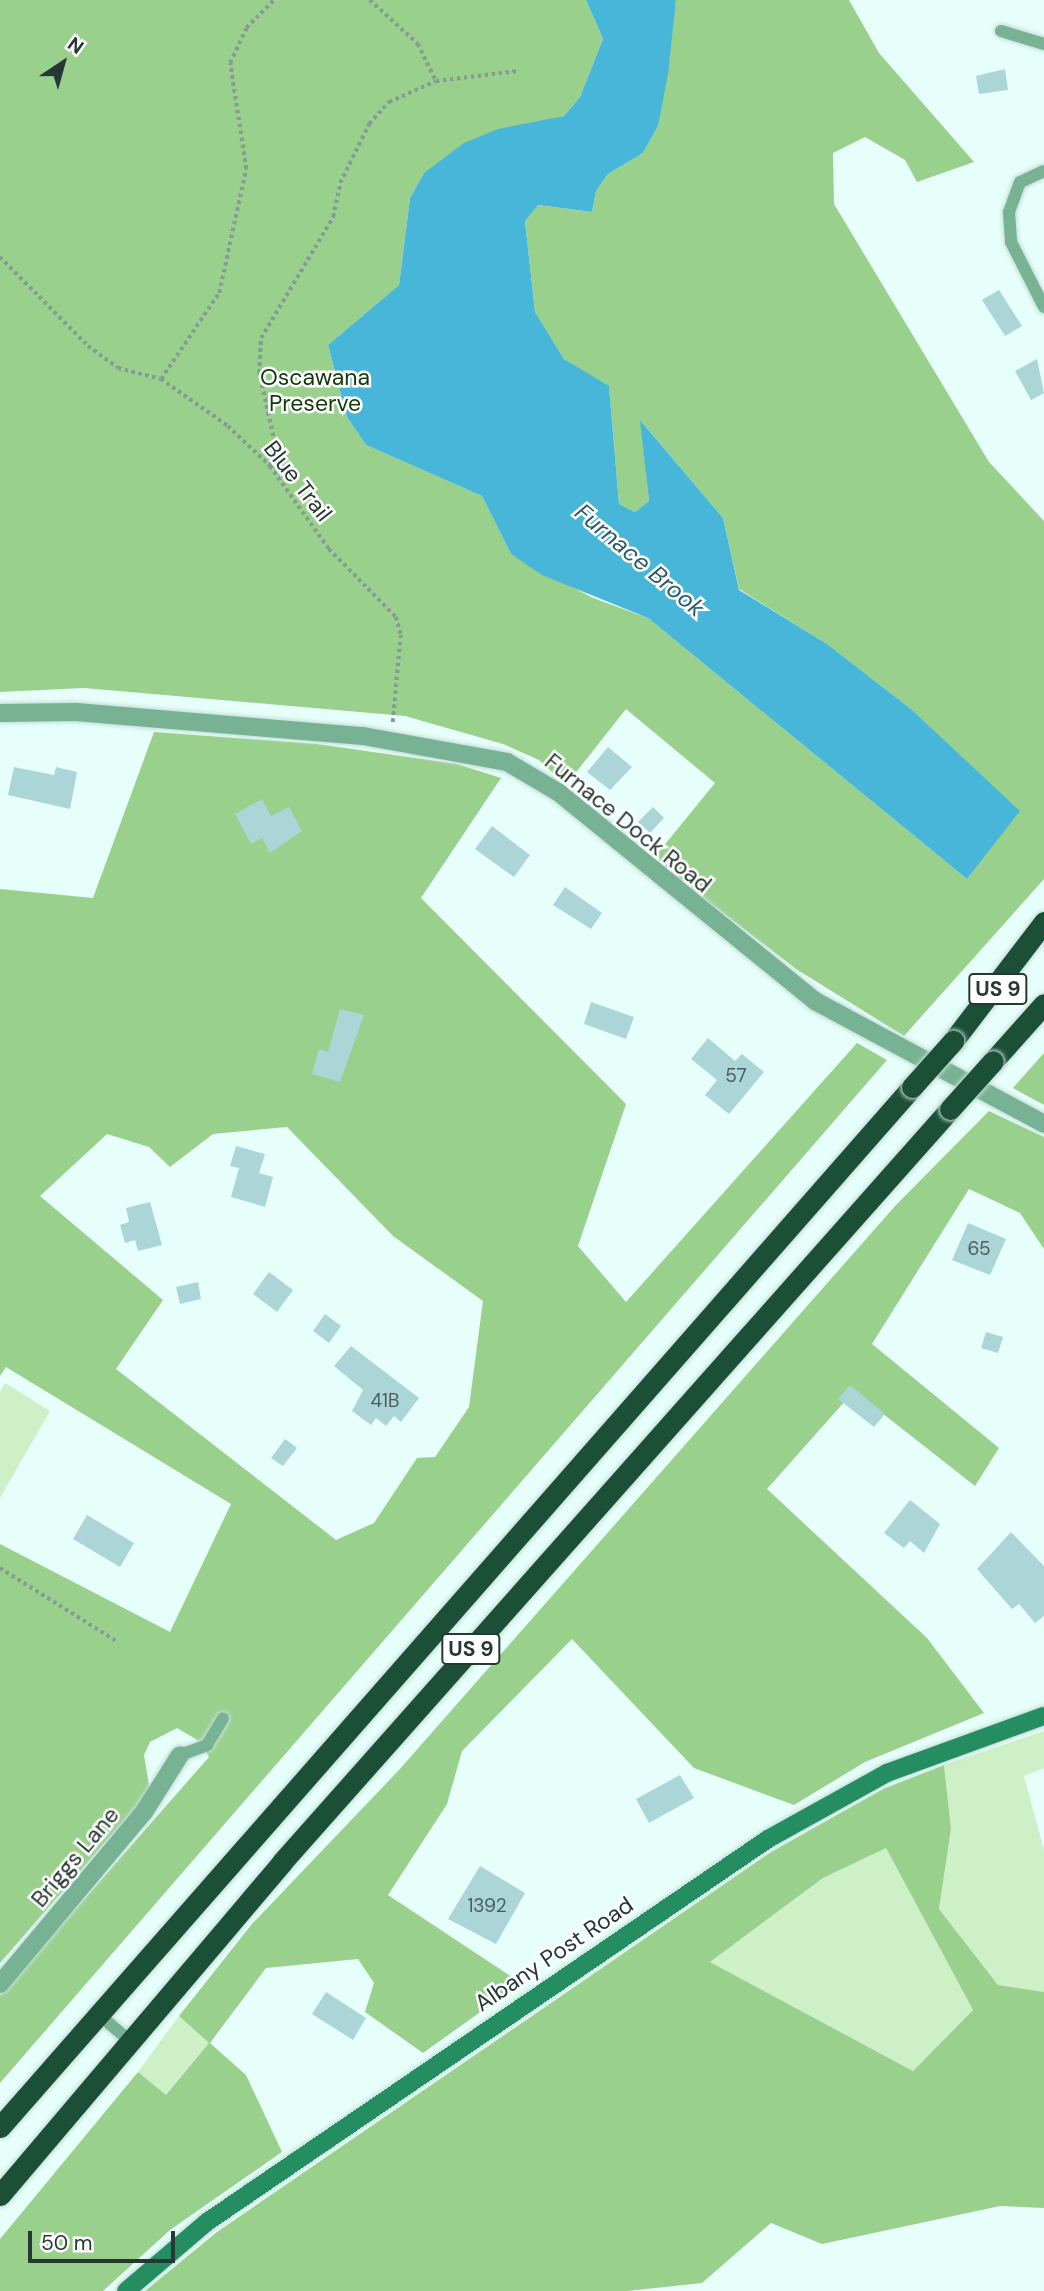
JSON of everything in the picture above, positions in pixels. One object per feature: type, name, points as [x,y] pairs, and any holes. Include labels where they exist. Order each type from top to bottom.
[{"type":"highway","points":[[953,1041],[1044,922]]},
{"type":"highway","name":"US 9","points":[[0,2127],[97,2013],[1044,938]]},
{"type":"highway","name":"US 9","points":[[0,2195],[130,2041],[1044,1004]]},
{"type":"highway","points":[[993,1061],[1044,1010]]},
{"type":"main road","name":"Albany Post Road","points":[[126,2291],[208,2221],[768,1839],[887,1773],[1044,1716]]},
{"type":"street","name":"Furnace Dock Road","points":[[0,713],[87,713],[393,739],[492,757],[529,772],[815,1001],[1044,1124]]},
{"type":"street","name":"Briggs Lane","points":[[0,1984],[151,1804],[180,1755]]},
{"type":"lane","points":[[1001,31],[1044,44]]},
{"type":"lane","points":[[1044,172],[1020,183],[1009,212],[1011,242],[1044,307]]},
{"type":"lane","points":[[180,1755],[207,1745],[223,1718]]},
{"type":"lane","points":[[97,2013],[130,2041]]},
{"type":"path","points":[[161,379],[219,293],[246,169],[230,63],[246,28],[274,0]]},
{"type":"path","points":[[370,0],[418,44],[436,80]]},
{"type":"path","points":[[270,466],[276,450],[259,373],[261,338],[333,217],[340,183],[369,124],[389,102],[436,80],[517,71]]},
{"type":"path","name":"Blue Trail","points":[[0,257],[88,346],[118,368],[161,379],[228,426],[270,466],[328,549],[396,617],[401,635],[393,739]]},
{"type":"path","points":[[0,1568],[118,1642]]},
{"type":"green space","name":"Oscawana Preserve","points":[[0,0],[586,0],[603,39],[580,97],[564,116],[538,122],[424,173],[410,198],[399,285],[328,345],[347,417],[366,445],[482,496],[511,554],[593,598],[648,618],[967,879],[1019,811],[911,709],[827,644],[739,589],[723,518],[641,421],[649,501],[635,512],[619,504],[609,387],[564,359],[535,312],[525,221],[537,205],[592,212],[596,191],[608,174],[643,153],[658,126],[676,0],[849,0],[879,53],[974,162],[917,182],[905,160],[865,137],[833,153],[834,204],[989,462],[1044,521],[1044,879],[904,1036],[796,969],[653,859],[715,783],[626,709],[566,785],[539,760],[503,744],[405,716],[84,688],[0,692]]},
{"type":"green space","points":[[154,732],[317,744],[457,764],[501,778],[421,898],[626,1104],[578,1246],[626,1302],[857,1043],[887,1060],[0,2083],[0,1995],[209,1757],[199,1741],[177,1728],[150,1742],[144,1755],[150,1791],[0,1963],[0,1544],[170,1632],[231,1504],[6,1367],[0,1376],[0,889],[93,898]],"holes":[[[287,1127],[393,1236],[483,1301],[469,1407],[435,1457],[417,1458],[374,1523],[336,1540],[116,1369],[163,1300],[40,1196],[107,1134],[149,1147],[170,1167],[213,1134]]]},
{"type":"green space","points":[[1044,1053],[1044,1105],[1013,1088]]},
{"type":"green space","points":[[989,1111],[1044,1137],[1044,1249],[1020,1213],[969,1189],[872,1344],[999,1448],[975,1486],[854,1391],[767,1489],[927,1638],[984,1713],[865,1762],[794,1805],[694,1768],[572,1639],[462,1751],[447,1804],[388,1895],[521,1983],[423,2053],[365,2012],[374,1983],[358,1959],[266,1968],[210,2043],[246,2075],[282,2152],[170,2230],[103,2291],[0,2291],[0,2239],[138,2072],[166,2095],[209,2043],[179,2016],[252,1924],[399,1770],[896,1205]]},
{"type":"green space","points":[[5,1383],[50,1411],[0,1498],[0,1392]]},
{"type":"green space","points":[[1044,1731],[1044,1768],[1024,1776],[1044,1850],[1044,1992],[998,1985],[939,1909],[951,1829],[944,1765]]},
{"type":"green space","points":[[944,1765],[951,1829],[939,1909],[998,1985],[1044,1992],[1044,2208],[1000,2206],[822,2244],[771,2223],[702,2283],[627,2291],[145,2291],[217,2232],[771,1852],[883,1789]],"holes":[[[886,1848],[973,2010],[913,2071],[710,1962],[823,1878]]]},
{"type":"green space","points":[[886,1848],[973,2010],[913,2071],[710,1962],[823,1878]]},
{"type":"green space","points":[[179,2016],[209,2043],[166,2095],[138,2072]]},
{"type":"water","name":"Furnace Brook","points":[[586,0],[676,0],[668,74],[658,126],[643,153],[608,174],[596,191],[592,212],[538,205],[525,221],[535,312],[564,359],[609,386],[619,504],[635,512],[649,501],[640,420],[723,518],[739,590],[827,644],[911,709],[1020,811],[967,879],[648,618],[542,575],[511,554],[482,496],[366,445],[347,417],[328,345],[399,285],[410,198],[424,173],[464,143],[498,129],[564,116],[580,97],[603,39]]},
{"type":"building","points":[[1005,69],[1008,90],[979,94],[976,76]]},
{"type":"building","points":[[999,290],[1022,326],[1005,336],[982,300]]},
{"type":"building","points":[[1037,359],[1044,393],[1031,400],[1015,371]]},
{"type":"building","points":[[608,747],[632,767],[610,790],[587,772]]},
{"type":"building","points":[[14,767],[54,775],[56,767],[77,772],[70,809],[8,795]]},
{"type":"building","points":[[262,799],[271,816],[289,807],[302,831],[270,853],[262,838],[251,844],[235,814]]},
{"type":"building","points":[[653,807],[664,818],[650,833],[638,822]]},
{"type":"building","points":[[492,826],[530,855],[514,877],[475,849]]},
{"type":"building","points":[[565,887],[602,913],[591,929],[553,905]]},
{"type":"building","points":[[591,1002],[634,1017],[626,1039],[584,1024]]},
{"type":"building","points":[[340,1009],[364,1015],[340,1082],[312,1074],[319,1049],[328,1052]]},
{"type":"building","points":[[708,1038],[735,1061],[742,1054],[764,1072],[729,1114],[705,1095],[717,1080],[691,1059]]},
{"type":"building","points":[[236,1146],[265,1154],[259,1173],[273,1177],[265,1207],[231,1197],[239,1168],[230,1166]]},
{"type":"building","points":[[150,1202],[162,1245],[138,1251],[135,1240],[125,1243],[120,1225],[129,1222],[126,1208]]},
{"type":"building","points":[[968,1223],[1006,1239],[990,1275],[952,1260]]},
{"type":"building","points":[[269,1272],[293,1290],[277,1312],[253,1294]]},
{"type":"building","points":[[198,1282],[201,1299],[180,1304],[176,1287]]},
{"type":"building","points":[[325,1314],[341,1326],[329,1343],[313,1331]]},
{"type":"building","points":[[986,1332],[1003,1337],[998,1353],[981,1348]]},
{"type":"building","points":[[351,1346],[419,1398],[401,1422],[394,1416],[386,1426],[376,1418],[371,1425],[352,1411],[363,1390],[334,1366]]},
{"type":"building","points":[[850,1385],[885,1414],[874,1427],[838,1399]]},
{"type":"building","points":[[285,1439],[297,1448],[283,1466],[271,1458]]},
{"type":"building","points":[[910,1500],[940,1524],[924,1553],[910,1541],[904,1548],[884,1533]]},
{"type":"building","points":[[87,1515],[134,1543],[120,1567],[73,1539]]},
{"type":"building","points":[[1011,1532],[1044,1566],[1044,1616],[1035,1623],[1019,1604],[1012,1609],[977,1569]]},
{"type":"building","points":[[680,1775],[694,1798],[649,1823],[636,1799]]},
{"type":"building","points":[[480,1866],[525,1893],[496,1944],[448,1919]]},
{"type":"building","points":[[326,1992],[366,2018],[353,2040],[312,2014]]}]
